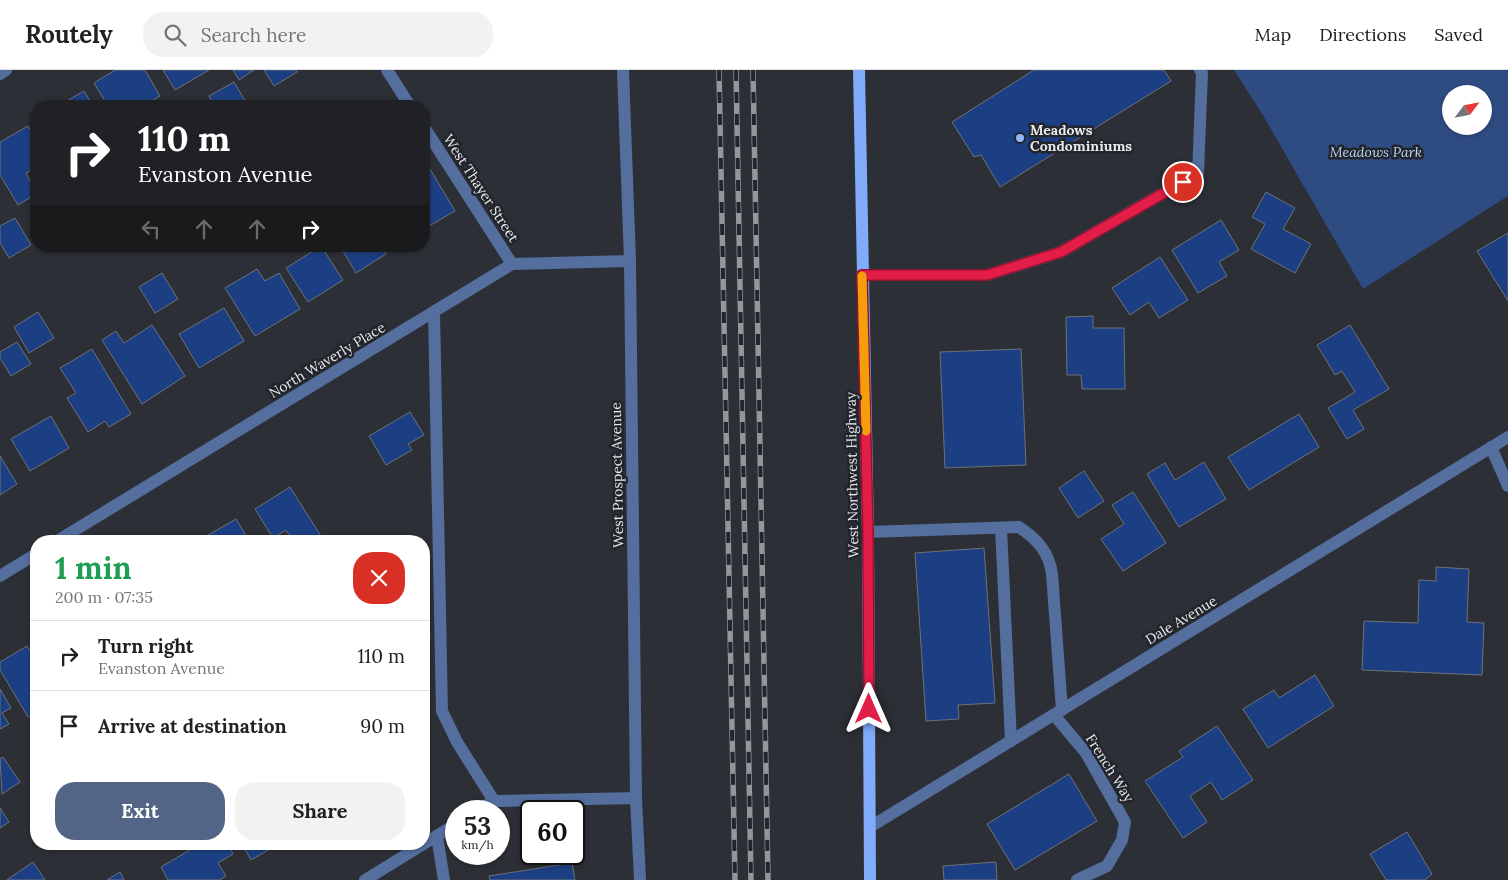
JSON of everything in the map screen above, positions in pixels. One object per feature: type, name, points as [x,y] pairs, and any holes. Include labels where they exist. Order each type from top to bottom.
[{"type":"main road","name":"West Northwest Highway","points":[[859,70],[868,532],[870,880]]},
{"type":"street","points":[[0,74],[6,70]]},
{"type":"street","points":[[387,70],[406,100]]},
{"type":"street","name":"West Prospect Avenue","points":[[622,70],[630,261],[636,798],[640,880]]},
{"type":"street","points":[[862,275],[987,275],[1061,252],[1198,173],[1202,73],[1200,70]]},
{"type":"street","name":"West Thayer Street","points":[[430,136],[512,264]]},
{"type":"street","points":[[512,264],[630,261]]},
{"type":"street","name":"North Waverly Place","points":[[67,535],[512,264]]},
{"type":"street","points":[[434,312],[442,711],[457,742],[493,800]]},
{"type":"street","name":"Dale Avenue","points":[[870,827],[1508,437]]},
{"type":"street","points":[[1491,447],[1508,486]]},
{"type":"street","points":[[1001,528],[1011,741]]},
{"type":"street","points":[[868,532],[1018,528],[1034,537],[1050,561],[1058,713]]},
{"type":"street","points":[[0,576],[30,558]]},
{"type":"street","name":"French Way","points":[[1058,713],[1086,752],[1125,822],[1122,840],[1108,866],[1078,880]]},
{"type":"street","points":[[510,801],[636,798]]},
{"type":"street","points":[[430,841],[445,831]]},
{"type":"street","points":[[438,836],[444,880]]},
{"type":"street","points":[[365,880],[415,850]]},
{"type":"green space","name":"Meadows Park","points":[[1234,70],[1508,70],[1508,196],[1363,289],[1264,117]]},
{"type":"building","points":[[115,70],[145,70],[160,96],[153,100],[104,100],[94,83]]},
{"type":"building","points":[[163,70],[209,70],[175,90]]},
{"type":"building","points":[[233,70],[254,70],[239,80]]},
{"type":"building","points":[[264,70],[296,70],[297,72],[274,86]]},
{"type":"building","name":"Meadows Condominiums","points":[[1034,70],[1164,70],[1171,81],[1000,187],[981,155],[974,157],[952,122]]},
{"type":"building","points":[[234,82],[245,100],[211,100],[209,96]]},
{"type":"building","points":[[84,91],[89,100],[68,100]]},
{"type":"building","points":[[28,126],[30,130],[30,171],[26,173],[30,181],[30,198],[18,205],[0,175],[0,142]]},
{"type":"building","points":[[430,169],[455,211],[430,226]]},
{"type":"building","points":[[1266,192],[1295,208],[1283,229],[1311,244],[1295,273],[1251,249],[1265,224],[1252,217]]},
{"type":"building","points":[[15,218],[30,246],[9,258],[0,243],[0,226]]},
{"type":"building","points":[[1221,220],[1239,250],[1219,262],[1227,276],[1198,293],[1172,250]]},
{"type":"building","points":[[1508,233],[1508,301],[1477,251]]},
{"type":"building","points":[[311,252],[325,252],[343,280],[308,302],[286,268]]},
{"type":"building","points":[[344,252],[385,252],[386,254],[356,273]]},
{"type":"building","points":[[1160,257],[1188,300],[1159,318],[1149,302],[1130,315],[1112,288]]},
{"type":"building","points":[[257,269],[265,281],[279,273],[300,309],[255,336],[225,288]]},
{"type":"building","points":[[162,273],[178,299],[155,313],[139,287]]},
{"type":"building","points":[[224,308],[244,341],[199,368],[179,334]]},
{"type":"building","points":[[38,312],[54,338],[29,353],[14,327]]},
{"type":"building","points":[[1093,316],[1093,328],[1124,328],[1125,389],[1082,389],[1081,375],[1067,375],[1066,317]]},
{"type":"building","points":[[152,325],[185,376],[142,404],[102,340],[116,331],[124,343]]},
{"type":"building","points":[[1350,325],[1389,389],[1353,410],[1364,429],[1347,439],[1328,408],[1355,392],[1342,371],[1335,375],[1317,345]]},
{"type":"building","points":[[17,342],[31,364],[11,376],[0,358],[0,352]]},
{"type":"building","points":[[92,349],[131,414],[109,427],[105,421],[88,432],[67,398],[76,393],[60,368]]},
{"type":"building","points":[[1021,349],[1026,465],[945,468],[940,352]]},
{"type":"building","points":[[410,412],[424,435],[408,444],[412,450],[386,465],[369,436]]},
{"type":"building","points":[[1299,414],[1319,447],[1249,490],[1228,457]]},
{"type":"building","points":[[51,416],[69,448],[30,471],[11,439]]},
{"type":"building","points":[[0,456],[17,484],[0,495]]},
{"type":"building","points":[[1204,462],[1226,499],[1179,527],[1147,474],[1165,463],[1175,480]]},
{"type":"building","points":[[1084,471],[1104,501],[1078,518],[1059,488]]},
{"type":"building","points":[[290,487],[320,535],[289,535],[286,530],[278,535],[271,535],[255,509]]},
{"type":"building","points":[[1133,492],[1166,543],[1123,571],[1101,539],[1124,524],[1112,505]]},
{"type":"building","points":[[236,519],[245,535],[208,535]]},
{"type":"building","points":[[984,548],[995,703],[958,705],[959,719],[926,721],[915,553]]},
{"type":"building","points":[[1436,567],[1469,569],[1467,622],[1484,623],[1482,675],[1362,670],[1364,621],[1418,623],[1419,580],[1436,581]]},
{"type":"building","points":[[27,646],[30,651],[30,716],[28,717],[0,670],[0,662]]},
{"type":"building","points":[[1315,675],[1334,706],[1268,748],[1243,709],[1274,690],[1279,698]]},
{"type":"building","points":[[0,689],[11,708],[2,713],[9,724],[0,729]]},
{"type":"building","points":[[1217,726],[1253,780],[1222,800],[1211,782],[1190,796],[1207,822],[1183,838],[1145,781],[1183,757],[1179,751]]},
{"type":"building","points":[[3,757],[20,782],[2,794],[0,759]]},
{"type":"building","points":[[1069,774],[1097,821],[1015,870],[987,824]]},
{"type":"building","points":[[0,808],[9,822],[0,828]]},
{"type":"building","points":[[1407,832],[1432,874],[1425,880],[1386,880],[1370,854]]},
{"type":"building","points":[[190,850],[231,850],[233,854],[218,863],[226,876],[220,880],[168,880],[161,867]]},
{"type":"building","points":[[245,850],[268,850],[251,860]]},
{"type":"building","points":[[33,862],[45,880],[7,880]]},
{"type":"building","points":[[996,862],[997,880],[944,880],[943,866]]},
{"type":"building","points":[[559,865],[572,865],[575,880],[490,880],[489,876]]},
{"type":"building","points":[[120,872],[124,880],[107,880]]},
{"type":"railway","points":[[719,70],[735,880]]},
{"type":"railway","points":[[736,70],[751,880]]},
{"type":"railway","points":[[753,70],[768,880]]},
{"type":"slow traffic","points":[[862,276],[866,431]]},
{"type":"place","name":"Meadows Condominiums","points":[[1020,138]]},
{"type":"route","points":[[869,709],[868,532],[862,275],[987,275],[1061,252],[1183,182]]}]
